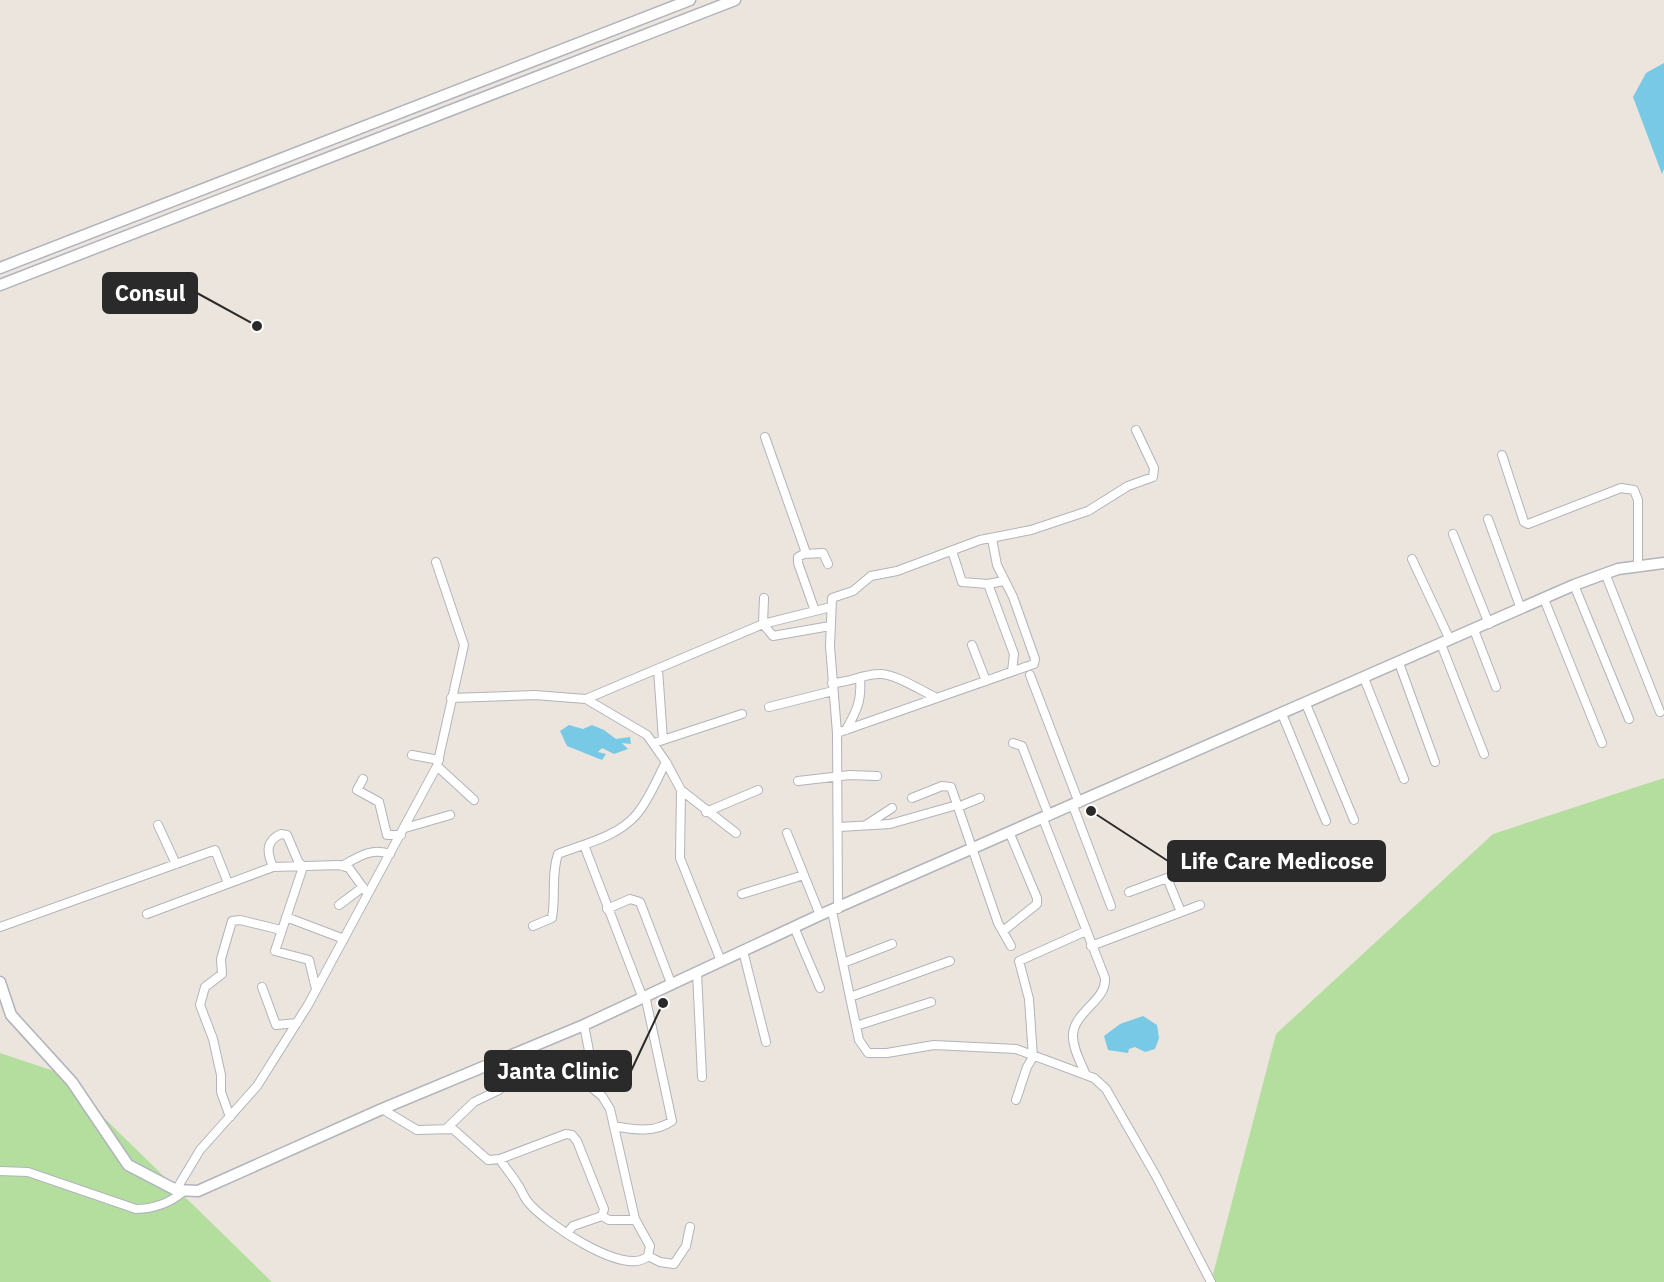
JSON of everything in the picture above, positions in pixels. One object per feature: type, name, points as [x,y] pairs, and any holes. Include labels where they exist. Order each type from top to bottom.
[{"type":"street","points":[[0,268],[690,0]]},
{"type":"street","points":[[0,285],[735,0]]},
{"type":"street","points":[[1136,430],[1154,468],[1153,477],[1128,486],[1088,511],[1031,530],[980,540],[897,571],[871,576],[853,591],[834,596],[830,626],[832,687],[837,733],[839,827],[835,910],[856,1026],[864,1049],[873,1054],[934,1045],[1016,1049],[1100,1082],[1156,1176],[1211,1282]]},
{"type":"street","points":[[765,437],[804,554]]},
{"type":"street","points":[[1502,455],[1524,522],[1527,524],[1621,488],[1634,490],[1638,500],[1638,566]]},
{"type":"street","points":[[1488,519],[1521,609]]},
{"type":"street","points":[[1453,534],[1489,624]]},
{"type":"street","points":[[837,733],[1034,664],[1035,659],[995,560],[992,539]]},
{"type":"street","points":[[952,551],[962,582],[988,585],[1004,581]]},
{"type":"street","points":[[815,611],[798,563],[798,557],[804,554],[823,553],[828,564]]},
{"type":"street","points":[[1412,559],[1445,642],[1484,754]]},
{"type":"street","points":[[0,1171],[28,1172],[136,1209],[150,1209],[164,1204],[179,1191],[197,1154],[257,1086],[297,1023],[344,939],[365,890],[390,854],[438,763],[464,645],[436,562]]},
{"type":"street","points":[[0,982],[11,1015],[72,1082],[128,1165],[179,1191],[198,1191],[382,1109],[584,1025],[820,915],[1010,834],[1574,585],[1605,573],[1664,563]]},
{"type":"street","points":[[1605,573],[1660,712]]},
{"type":"street","points":[[988,585],[1014,654],[1012,671]]},
{"type":"street","points":[[1574,585],[1629,719]]},
{"type":"street","points":[[764,598],[763,624],[773,636],[830,626]]},
{"type":"street","points":[[1544,599],[1602,743]]},
{"type":"street","points":[[451,699],[535,696],[586,699],[763,624],[831,607]]},
{"type":"street","points":[[1474,630],[1496,687]]},
{"type":"street","points":[[972,645],[986,681]]},
{"type":"street","points":[[1399,663],[1435,762]]},
{"type":"street","points":[[658,669],[663,740]]},
{"type":"street","points":[[769,706],[879,674],[888,675],[937,698]]},
{"type":"street","points":[[1030,675],[1111,906]]},
{"type":"street","points":[[1364,678],[1404,779]]},
{"type":"street","points":[[846,730],[859,708],[860,679]]},
{"type":"street","points":[[586,699],[636,728],[654,743],[681,790],[706,812],[736,833]]},
{"type":"street","points":[[1306,704],[1354,820]]},
{"type":"street","points":[[654,743],[742,714]]},
{"type":"street","points":[[1282,714],[1326,821]]},
{"type":"street","points":[[1013,743],[1022,746],[1106,983],[1074,1026],[1074,1041],[1086,1075]]},
{"type":"street","points":[[412,755],[438,763],[474,800]]},
{"type":"street","points":[[532,926],[552,918],[556,897],[554,869],[558,854],[602,838],[631,820],[638,814],[666,762]]},
{"type":"street","points":[[798,781],[838,776],[877,776]]},
{"type":"street","points":[[363,779],[357,790],[379,802],[387,835],[450,815]]},
{"type":"street","points":[[912,798],[946,785],[951,787],[994,912],[1011,946]]},
{"type":"street","points":[[681,790],[680,858],[721,961]]},
{"type":"street","points":[[706,812],[758,790]]},
{"type":"street","points":[[839,827],[890,824],[980,798]]},
{"type":"street","points":[[865,826],[892,807]]},
{"type":"street","points":[[158,825],[176,864]]},
{"type":"street","points":[[786,833],[820,915]]},
{"type":"street","points":[[273,867],[268,850],[270,842],[281,834],[287,835],[303,867]]},
{"type":"street","points":[[1003,931],[1037,904],[1038,898],[1010,834]]},
{"type":"street","points":[[584,845],[607,909],[643,996],[672,1121],[656,1129],[630,1129],[614,1126]]},
{"type":"street","points":[[0,927],[216,850],[228,883]]},
{"type":"street","points":[[342,866],[364,854],[379,850],[390,854]]},
{"type":"street","points":[[147,914],[273,867],[342,866],[349,868],[365,890]]},
{"type":"street","points":[[303,867],[281,930],[276,953],[309,960],[316,989]]},
{"type":"street","points":[[742,894],[804,875]]},
{"type":"street","points":[[1129,892],[1176,875]]},
{"type":"street","points":[[1167,878],[1181,912]]},
{"type":"street","points":[[339,905],[365,890]]},
{"type":"street","points":[[607,909],[630,899],[640,902],[671,983]]},
{"type":"street","points":[[1091,946],[1200,905]]},
{"type":"street","points":[[286,917],[344,939]]},
{"type":"street","points":[[230,1117],[221,1092],[221,1075],[213,1039],[200,1005],[203,990],[222,974],[221,959],[232,921],[240,920],[281,930]]},
{"type":"street","points":[[794,927],[820,988]]},
{"type":"street","points":[[1016,1100],[1027,1067],[1034,1057],[1029,999],[1019,961],[1086,931]]},
{"type":"street","points":[[843,963],[892,944]]},
{"type":"street","points":[[742,951],[766,1042]]},
{"type":"street","points":[[850,997],[950,961]]},
{"type":"street","points":[[697,972],[702,1077]]},
{"type":"street","points":[[262,987],[276,1026],[297,1023]]},
{"type":"street","points":[[856,1026],[931,1002]]},
{"type":"street","points":[[0,1011],[11,1015]]},
{"type":"street","points":[[501,1159],[528,1203],[554,1226],[568,1232],[584,1245],[622,1260],[641,1261],[648,1256],[650,1246],[635,1220],[614,1126],[606,1102],[587,1084],[585,1074],[590,1056],[584,1025]]},
{"type":"street","points":[[447,1128],[474,1102],[499,1090],[500,1078],[496,1062]]},
{"type":"street","points":[[382,1109],[417,1130],[447,1128],[458,1132],[488,1160],[501,1159],[566,1134],[572,1135],[577,1141],[604,1209],[602,1216],[597,1220],[573,1226],[568,1232]]},
{"type":"street","points":[[602,1216],[609,1220],[635,1220]]},
{"type":"street","points":[[648,1256],[660,1262],[674,1264],[686,1246],[690,1227]]},
{"type":"green space","points":[[1664,778],[1664,1282],[1211,1282],[1276,1034],[1493,834]]},
{"type":"green space","points":[[0,1053],[57,1072],[272,1282],[0,1282]]},
{"type":"water","points":[[1664,63],[1664,169],[1662,174],[1633,97],[1646,73]]},
{"type":"water","points":[[569,725],[583,729],[592,725],[616,739],[630,737],[631,744],[622,743],[628,749],[614,754],[602,748],[598,752],[606,754],[602,760],[567,746],[560,731]]},
{"type":"water","points":[[1143,1016],[1157,1025],[1159,1038],[1155,1049],[1145,1052],[1135,1047],[1129,1049],[1128,1053],[1108,1050],[1104,1036],[1120,1024]]},
{"type":"place","name":"Consul","points":[[257,326]]},
{"type":"place","name":"Life Care Medicose","points":[[1091,811]]},
{"type":"place","name":"Janta Clinic","points":[[663,1003]]}]
